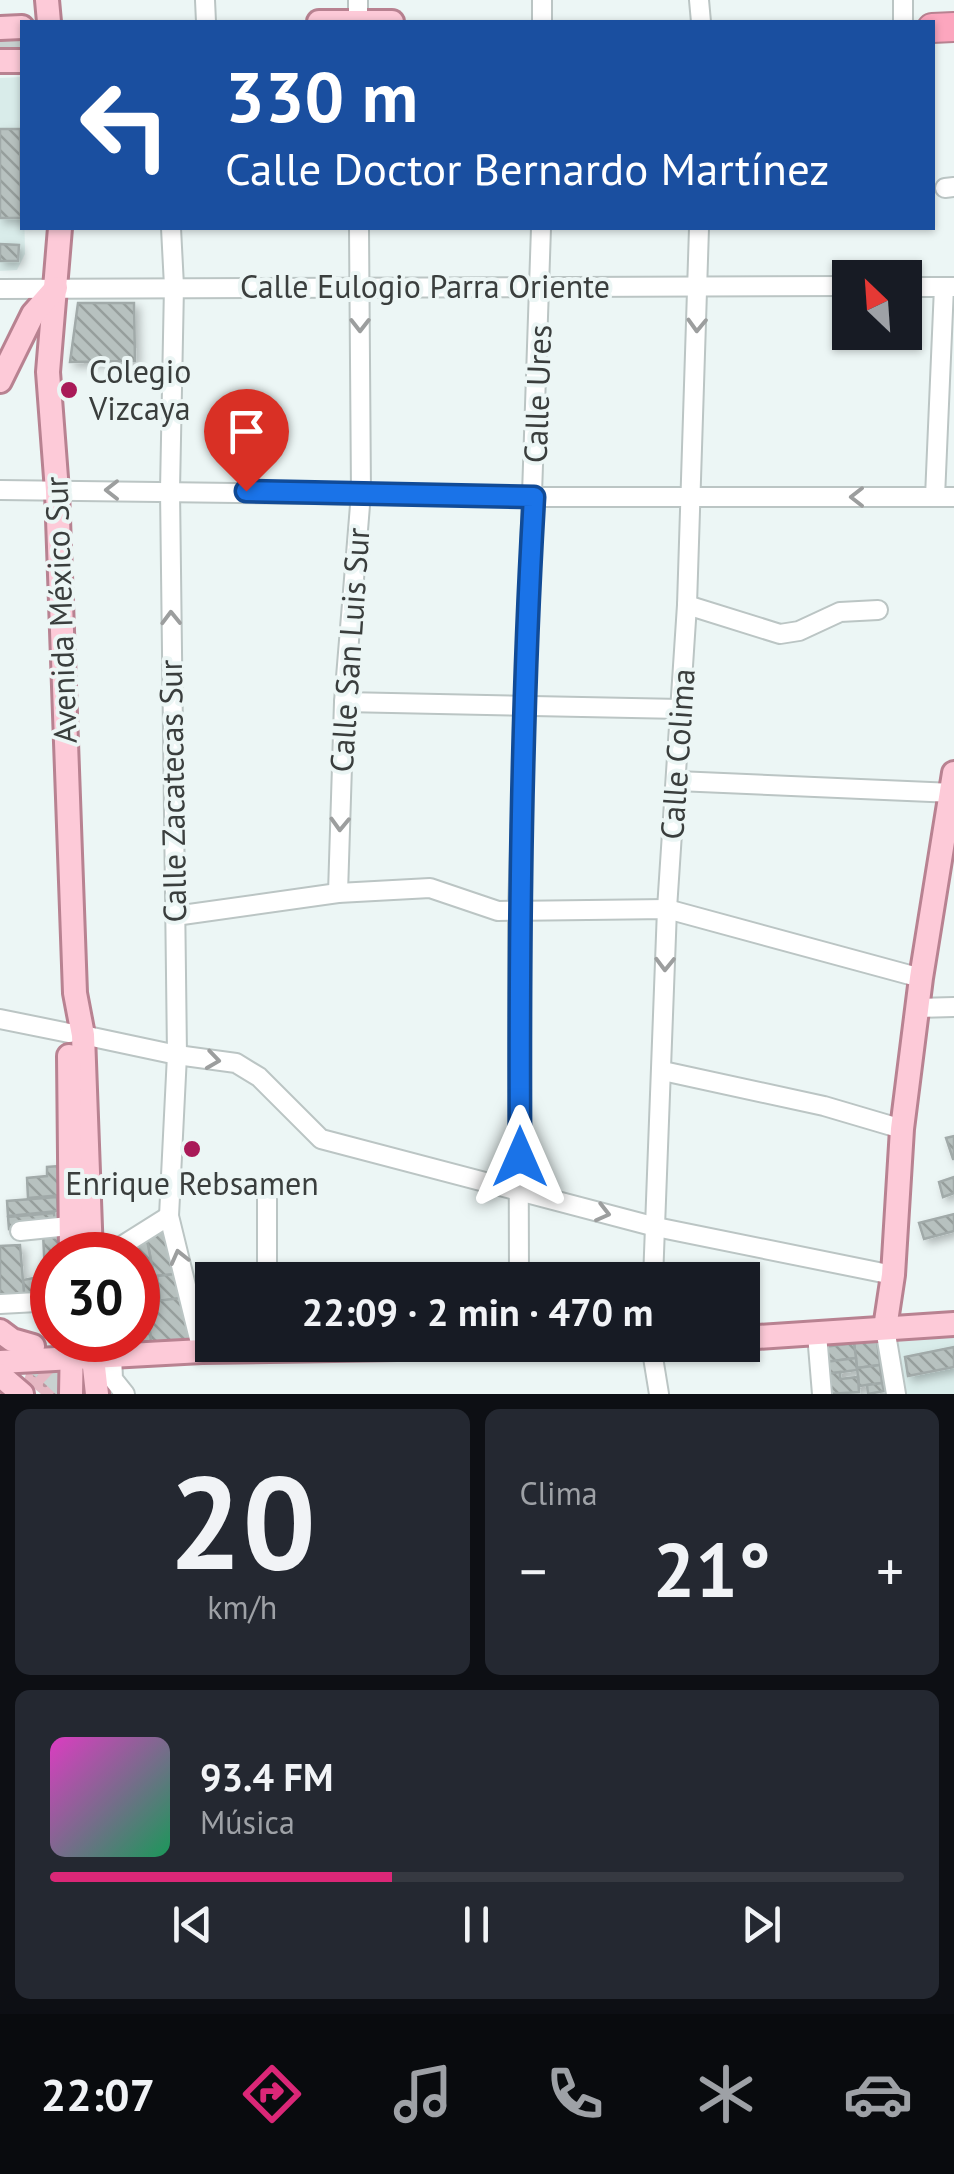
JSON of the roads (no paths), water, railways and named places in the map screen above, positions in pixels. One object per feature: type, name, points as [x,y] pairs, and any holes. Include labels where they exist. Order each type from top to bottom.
[{"type":"main road","name":"Avenida México Sur","points":[[60,230],[48,372],[57,491],[75,993],[77,1232]]},
{"type":"main road","points":[[1,378],[33,314],[56,288]]},
{"type":"main road","points":[[1,378],[13,362],[28,353],[38,356],[48,372]]},
{"type":"main road","points":[[885,1328],[894,1274],[902,1129],[921,978],[953,786]]},
{"type":"main road","points":[[75,993],[77,1232]]},
{"type":"main road","name":"Avenida México Sur","points":[[76,1034],[77,1232]]},
{"type":"main road","points":[[760,1337],[954,1324]]},
{"type":"main road","points":[[0,1331],[12,1340],[30,1345]]},
{"type":"main road","points":[[0,1348],[30,1346]]},
{"type":"main road","points":[[160,1350],[195,1351]]},
{"type":"main road","points":[[0,1362],[30,1358]]},
{"type":"main road","points":[[71,1394],[83,1362]]},
{"type":"main road","points":[[90,1362],[96,1394]]},
{"type":"main road","points":[[0,1375],[22,1394]]},
{"type":"street","name":"Calle Zacatecas Sur","points":[[171,230],[176,1055],[169,1216],[195,1322]]},
{"type":"street","name":"Calle San Luis Sur","points":[[338,892],[344,702],[361,493],[359,230]]},
{"type":"street","name":"Calle Ures","points":[[519,1262],[518,909],[542,230]]},
{"type":"street","name":"Calle Colima","points":[[655,1262],[666,910],[682,709],[692,498],[699,230]]},
{"type":"street","name":"Calle Eulogio Parra Oriente","points":[[0,289],[832,286]]},
{"type":"street","points":[[0,490],[534,497],[944,497],[949,287],[922,287]]},
{"type":"street","points":[[687,605],[780,634],[799,631],[840,612],[878,610]]},
{"type":"street","points":[[344,702],[682,709]]},
{"type":"street","points":[[676,781],[953,786]]},
{"type":"street","points":[[175,916],[338,892],[430,888],[498,910],[666,910],[921,978]]},
{"type":"street","points":[[918,1008],[954,1007]]},
{"type":"street","points":[[0,1019],[236,1064],[259,1077],[321,1139],[656,1226],[894,1274]]},
{"type":"street","points":[[663,1071],[824,1106],[902,1129]]},
{"type":"street","points":[[267,1198],[267,1262]]},
{"type":"street","points":[[144,1232],[169,1216]]},
{"type":"street","points":[[20,1230],[30,1233]]},
{"type":"street","points":[[0,1304],[30,1302]]},
{"type":"street","points":[[885,1328],[896,1394]]},
{"type":"street","points":[[816,1334],[822,1394]]},
{"type":"street","points":[[99,1362],[125,1394]]},
{"type":"street","points":[[654,1362],[659,1394]]},
{"type":"tunnel","points":[[0,39],[20,39]]},
{"type":"tunnel","points":[[24,1356],[72,1394]]},
{"type":"place","name":"Colegio Vizcaya","points":[[69,390]]},
{"type":"place","name":"Enrique Rebsamen","points":[[192,1149]]}]
